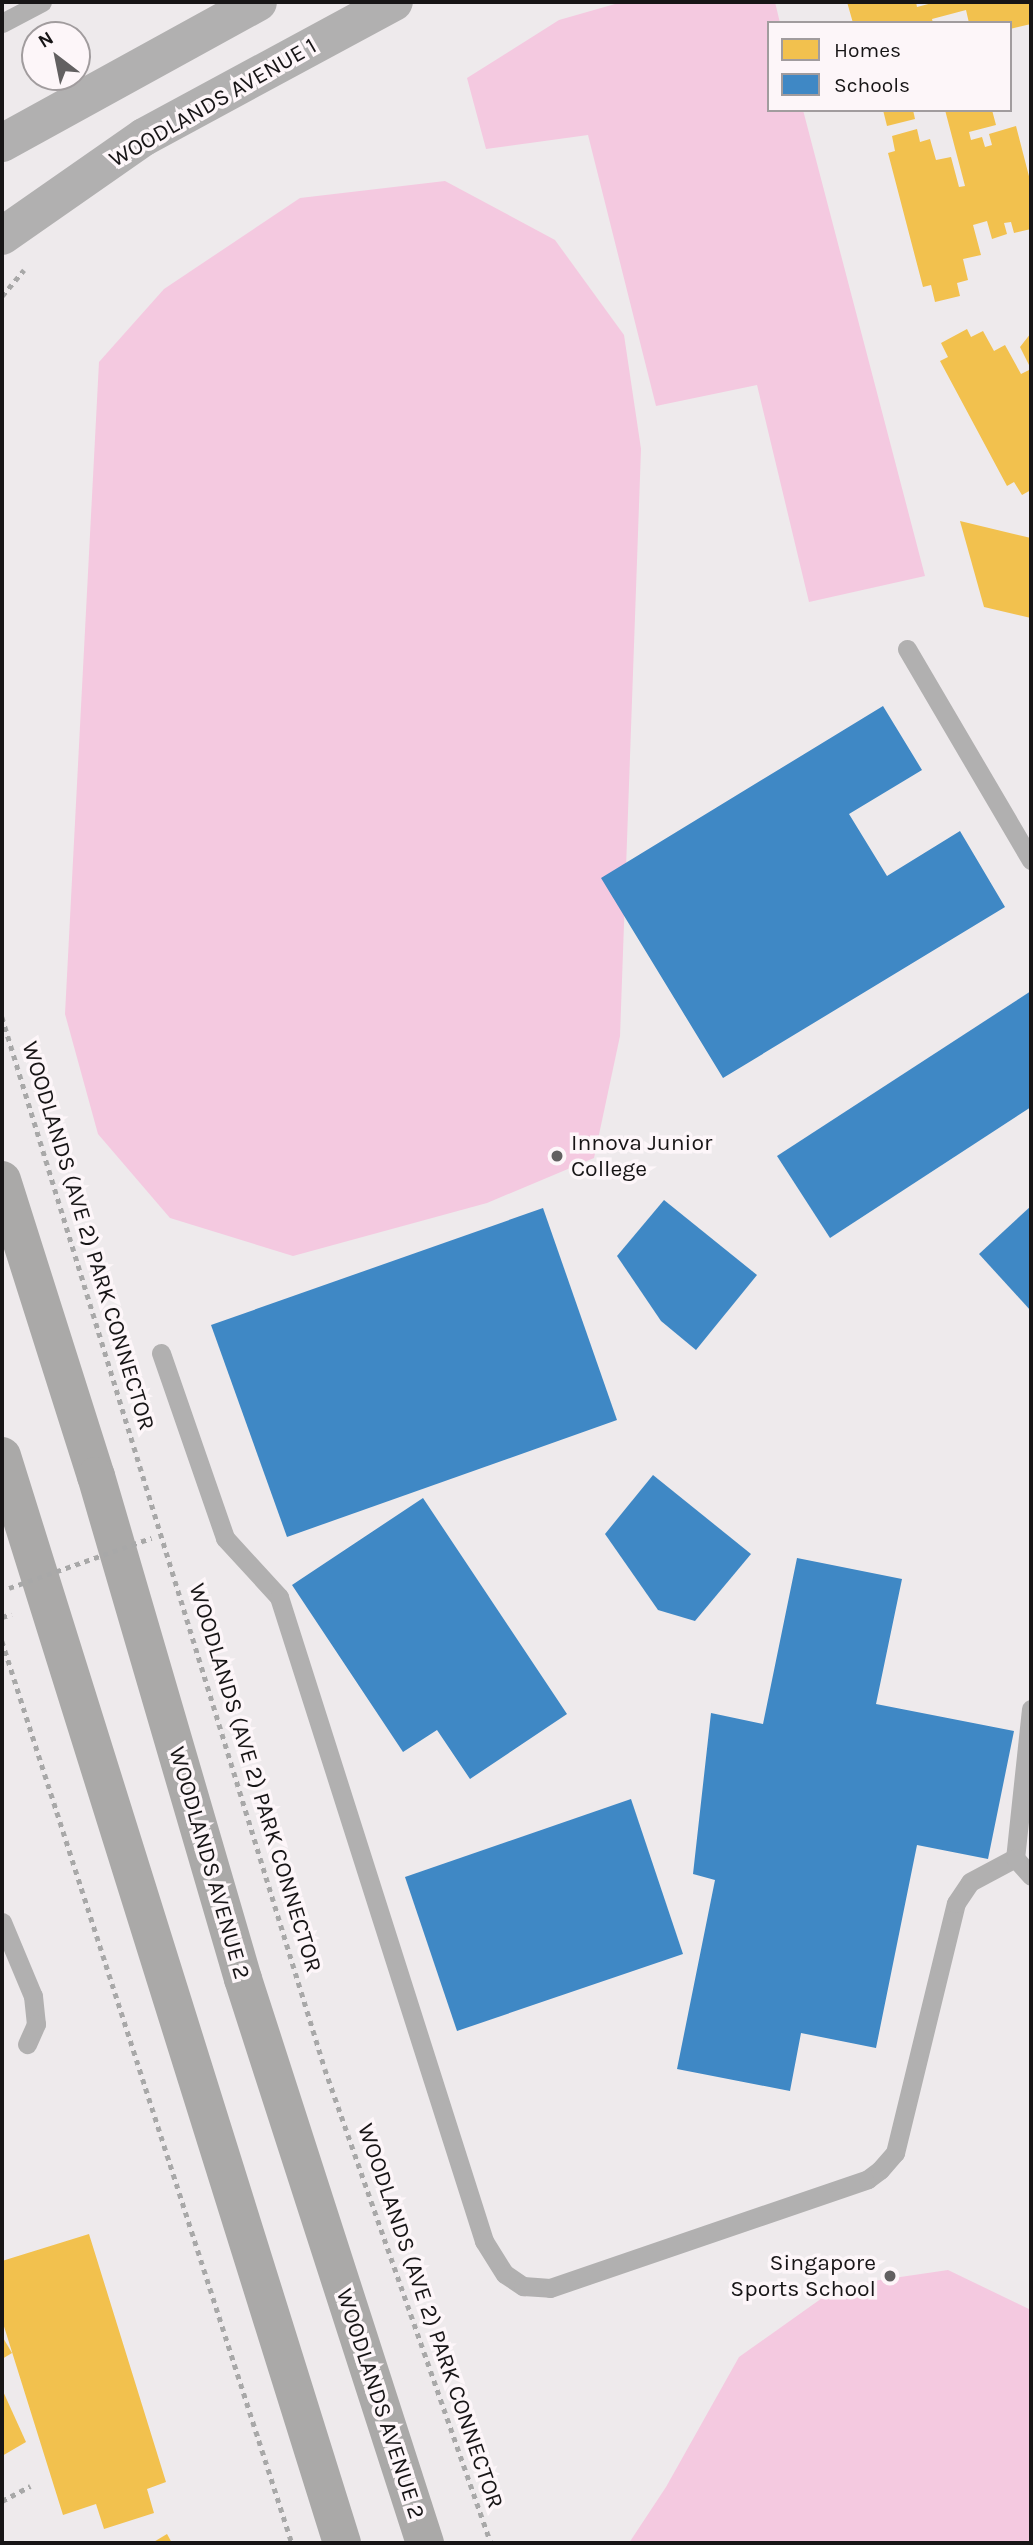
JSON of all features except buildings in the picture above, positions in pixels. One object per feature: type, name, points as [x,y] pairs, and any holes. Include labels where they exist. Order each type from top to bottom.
[{"type":"main road","name":"WOODLANDS AVENUE 2","points":[[2,1180],[96,1476],[243,1979],[425,2543]]},
{"type":"main road","points":[[2,1456],[342,2543]]},
{"type":"street","points":[[2,143],[258,2]]},
{"type":"street","name":"WOODLANDS AVENUE 1","points":[[2,236],[144,137],[394,2]]},
{"type":"lane","points":[[2,23],[42,2]]},
{"type":"lane","points":[[907,649],[1031,860]]},
{"type":"lane","points":[[161,1353],[225,1538],[279,1597],[484,2241],[505,2274],[523,2286],[550,2288],[869,2179],[880,2170],[895,2154],[956,1903],[970,1882],[1015,1858]]},
{"type":"lane","points":[[1031,1709],[1015,1858],[1031,1876]]},
{"type":"lane","points":[[2,1922],[33,1996],[36,2024],[27,2044]]},
{"type":"path","name":"WOODLANDS (AVE 2) PARK CONNECTOR","points":[[2,1017],[325,2069],[491,2543]]},
{"type":"path","points":[[9,1588],[151,1538]]},
{"type":"path","points":[[2,1642],[292,2543]]},
{"type":"path","points":[[2,2501],[30,2486]]},
{"type":"shaded area","points":[[622,2],[775,2],[780,21],[767,21],[767,112],[804,112],[925,576],[809,602],[757,385],[656,406],[588,135],[486,149],[467,78],[559,20]]},
{"type":"shaded area","points":[[445,181],[555,240],[624,335],[641,449],[620,1036],[594,1158],[487,1203],[293,1256],[170,1218],[98,1134],[65,1014],[99,362],[164,289],[300,198]]},
{"type":"shaded area","points":[[948,2270],[1031,2310],[1031,2543],[629,2543],[666,2487],[739,2357],[839,2286]]},
{"type":"place","name":"Innova Junior College","points":[[557,1156]]},
{"type":"place","name":"Singapore Sports School","points":[[890,2276]]}]
